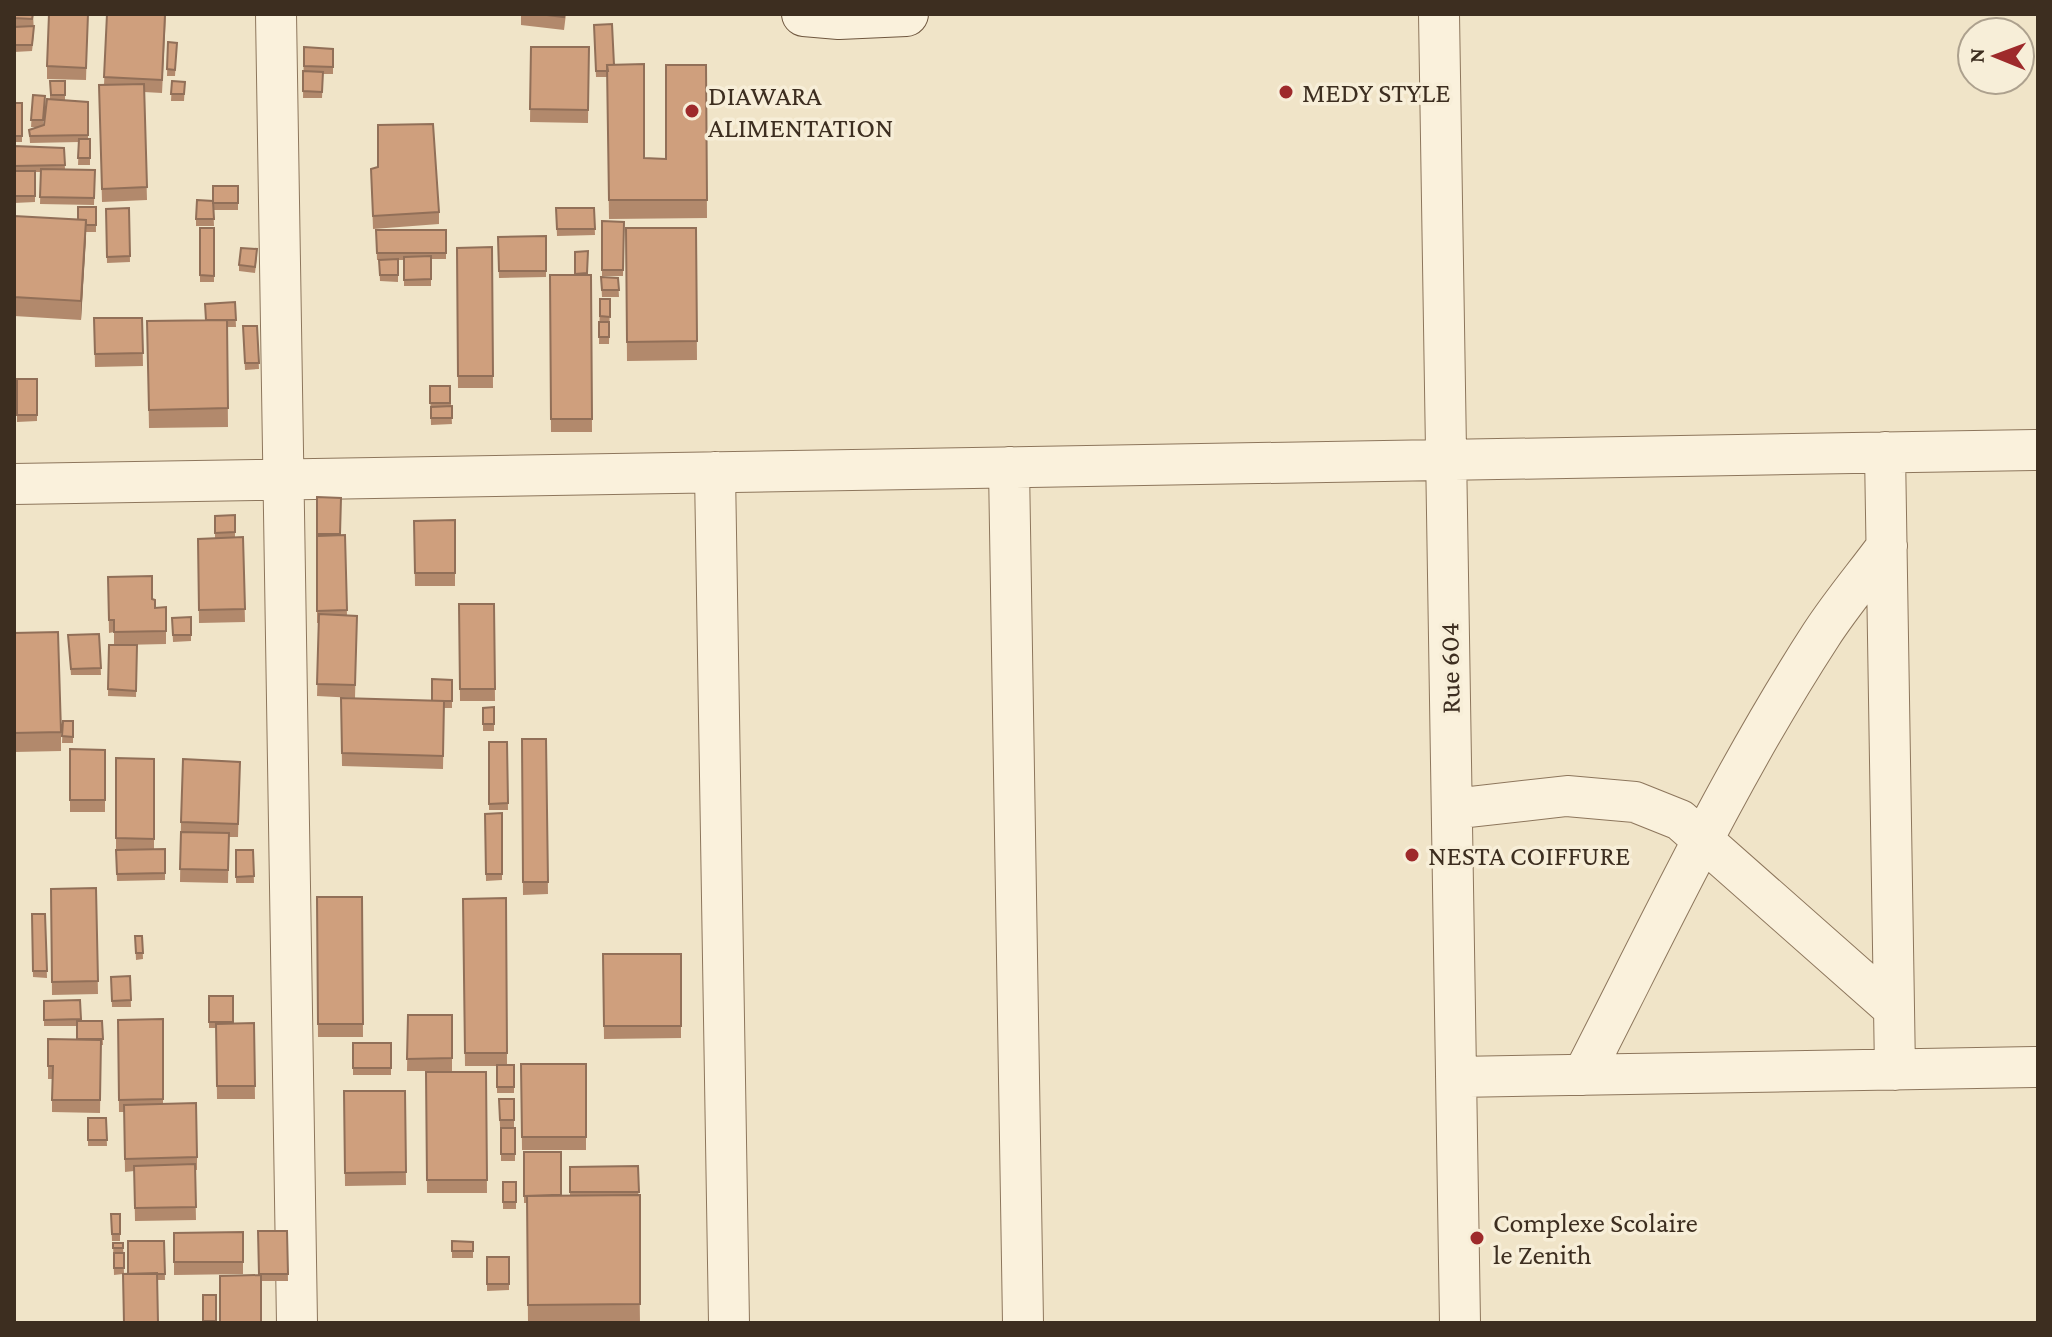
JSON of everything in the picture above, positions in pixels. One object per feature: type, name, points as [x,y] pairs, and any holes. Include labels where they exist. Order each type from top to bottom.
[{"type":"main road","points":[[804,14],[839,17],[906,14]]},
{"type":"street","points":[[276,14],[297,1323]]},
{"type":"street","name":"Rue 604","points":[[1439,14],[1460,1323]]},
{"type":"street","points":[[14,484],[2038,450]]},
{"type":"street","points":[[1885,452],[1895,1070]]},
{"type":"street","points":[[1009,467],[1023,1323]]},
{"type":"street","points":[[715,472],[729,1323]]},
{"type":"street","points":[[1583,1075],[1702,841],[1822,633],[1887,546]]},
{"type":"street","points":[[1452,809],[1567,796],[1635,802],[1680,820],[1894,1009]]},
{"type":"street","points":[[1456,1077],[2038,1067]]},
{"type":"building","points":[[14,14],[33,14],[32,19],[14,18]]},
{"type":"building","points":[[49,14],[88,14],[86,68],[47,66]]},
{"type":"building","points":[[107,14],[165,14],[162,80],[104,77]]},
{"type":"building","points":[[612,24],[614,65],[607,65],[608,71],[596,71],[594,25]]},
{"type":"building","points":[[34,26],[32,45],[14,45],[14,27]]},
{"type":"building","points":[[168,42],[177,43],[175,70],[167,69]]},
{"type":"building","points":[[304,47],[333,49],[333,67],[304,66]]},
{"type":"building","points":[[531,47],[589,47],[588,110],[530,109]]},
{"type":"building","points":[[644,64],[644,158],[666,159],[666,65],[706,65],[707,200],[609,200],[607,65]]},
{"type":"building","points":[[303,71],[323,72],[322,92],[303,91]]},
{"type":"building","points":[[50,81],[65,81],[65,95],[51,95]]},
{"type":"building","points":[[172,81],[185,82],[184,94],[171,94]]},
{"type":"building","points":[[144,84],[147,187],[102,189],[99,85]]},
{"type":"building","points":[[33,95],[45,96],[43,120],[31,120]]},
{"type":"building","points":[[47,99],[88,102],[88,135],[30,136],[29,130],[44,125]]},
{"type":"building","points":[[14,103],[22,103],[22,136],[14,136]]},
{"type":"building","points":[[433,124],[439,212],[373,216],[371,169],[378,167],[378,125]]},
{"type":"building","points":[[79,139],[90,139],[90,158],[78,158]]},
{"type":"building","points":[[14,146],[64,148],[65,165],[14,166]]},
{"type":"building","points":[[41,169],[95,170],[94,198],[40,197]]},
{"type":"building","points":[[14,171],[35,171],[35,196],[14,196]]},
{"type":"building","points":[[213,186],[238,186],[238,203],[213,203]]},
{"type":"building","points":[[197,200],[213,201],[214,219],[196,219]]},
{"type":"building","points":[[78,207],[96,207],[96,225],[86,225],[86,220],[78,220]]},
{"type":"building","points":[[129,208],[130,256],[107,257],[106,209]]},
{"type":"building","points":[[556,208],[594,208],[595,229],[557,229]]},
{"type":"building","points":[[14,216],[86,220],[81,301],[14,297]]},
{"type":"building","points":[[602,221],[624,222],[623,270],[602,270]]},
{"type":"building","points":[[200,228],[214,228],[214,276],[200,275]]},
{"type":"building","points":[[626,228],[696,228],[697,341],[627,342]]},
{"type":"building","points":[[376,230],[446,230],[446,253],[377,253]]},
{"type":"building","points":[[546,236],[546,271],[499,271],[498,237]]},
{"type":"building","points":[[492,247],[493,376],[458,376],[457,248]]},
{"type":"building","points":[[241,248],[257,249],[255,267],[239,265]]},
{"type":"building","points":[[588,251],[587,273],[575,274],[575,252]]},
{"type":"building","points":[[431,256],[431,279],[404,280],[404,257]]},
{"type":"building","points":[[398,259],[398,275],[380,275],[379,260]]},
{"type":"building","points":[[550,275],[591,275],[592,419],[551,419]]},
{"type":"building","points":[[601,277],[618,278],[619,290],[602,290]]},
{"type":"building","points":[[600,299],[610,299],[610,317],[600,316]]},
{"type":"building","points":[[235,302],[236,320],[206,320],[205,304]]},
{"type":"building","points":[[94,318],[142,318],[143,353],[95,354]]},
{"type":"building","points":[[227,320],[228,408],[149,410],[147,321]]},
{"type":"building","points":[[599,322],[609,322],[609,337],[599,337]]},
{"type":"building","points":[[243,326],[257,326],[259,363],[245,363]]},
{"type":"building","points":[[17,379],[37,379],[37,415],[17,415]]},
{"type":"building","points":[[430,386],[450,386],[450,403],[430,403]]},
{"type":"building","points":[[452,406],[452,418],[431,418],[431,407]]},
{"type":"building","points":[[317,497],[341,498],[340,534],[317,534]]},
{"type":"building","points":[[235,515],[235,532],[215,533],[215,516]]},
{"type":"building","points":[[455,520],[455,573],[415,573],[414,521]]},
{"type":"building","points":[[345,535],[347,610],[317,611],[317,536]]},
{"type":"building","points":[[243,537],[245,609],[199,610],[198,539]]},
{"type":"building","points":[[152,576],[155,608],[166,607],[166,631],[114,632],[114,620],[109,620],[108,577]]},
{"type":"building","points":[[459,604],[494,604],[495,689],[460,689]]},
{"type":"building","points":[[319,614],[357,616],[355,685],[317,684]]},
{"type":"building","points":[[191,617],[191,635],[173,635],[172,618]]},
{"type":"building","points":[[58,632],[61,732],[14,733],[14,633]]},
{"type":"building","points":[[99,634],[101,668],[71,669],[68,635]]},
{"type":"building","points":[[109,645],[137,645],[136,691],[108,689]]},
{"type":"building","points":[[432,679],[452,680],[452,701],[432,701]]},
{"type":"building","points":[[341,698],[444,701],[443,756],[342,753]]},
{"type":"building","points":[[494,707],[494,724],[483,724],[483,708]]},
{"type":"building","points":[[63,721],[73,721],[73,737],[62,736]]},
{"type":"building","points":[[522,739],[546,739],[548,882],[523,882]]},
{"type":"building","points":[[489,742],[507,742],[508,803],[489,804]]},
{"type":"building","points":[[70,749],[105,750],[105,800],[70,800]]},
{"type":"building","points":[[116,758],[154,759],[154,839],[116,838]]},
{"type":"building","points":[[183,759],[240,762],[238,824],[181,822]]},
{"type":"building","points":[[502,813],[502,874],[486,874],[485,814]]},
{"type":"building","points":[[181,832],[229,833],[228,870],[180,869]]},
{"type":"building","points":[[165,849],[165,873],[117,874],[116,850]]},
{"type":"building","points":[[236,850],[253,850],[254,876],[236,877]]},
{"type":"building","points":[[96,888],[98,981],[52,982],[51,889]]},
{"type":"building","points":[[317,897],[362,897],[363,1024],[318,1024]]},
{"type":"building","points":[[506,898],[507,1053],[465,1053],[463,899]]},
{"type":"building","points":[[32,914],[45,914],[47,971],[33,971]]},
{"type":"building","points":[[135,936],[142,936],[143,953],[136,953]]},
{"type":"building","points":[[603,954],[681,954],[681,1026],[604,1026]]},
{"type":"building","points":[[130,976],[131,1000],[112,1001],[111,977]]},
{"type":"building","points":[[209,996],[233,996],[233,1022],[209,1022]]},
{"type":"building","points":[[80,1000],[81,1019],[44,1020],[44,1001]]},
{"type":"building","points":[[408,1015],[452,1015],[452,1058],[407,1059]]},
{"type":"building","points":[[163,1019],[163,1099],[119,1100],[118,1020]]},
{"type":"building","points":[[77,1021],[102,1021],[103,1039],[77,1039]]},
{"type":"building","points":[[254,1023],[255,1086],[217,1086],[216,1024]]},
{"type":"building","points":[[48,1039],[101,1040],[100,1100],[52,1100],[53,1066],[48,1066]]},
{"type":"building","points":[[353,1043],[391,1043],[391,1068],[353,1068]]},
{"type":"building","points":[[521,1064],[586,1064],[586,1137],[522,1137]]},
{"type":"building","points":[[497,1065],[514,1065],[514,1087],[497,1087]]},
{"type":"building","points":[[426,1072],[486,1072],[487,1180],[427,1180]]},
{"type":"building","points":[[344,1091],[405,1091],[406,1172],[345,1173]]},
{"type":"building","points":[[499,1099],[514,1099],[514,1120],[500,1120]]},
{"type":"building","points":[[196,1103],[197,1157],[125,1159],[124,1105]]},
{"type":"building","points":[[88,1118],[106,1118],[107,1140],[88,1140]]},
{"type":"building","points":[[501,1128],[515,1128],[515,1154],[501,1154]]},
{"type":"building","points":[[524,1152],[561,1152],[561,1195],[524,1196]]},
{"type":"building","points":[[195,1164],[196,1207],[135,1208],[134,1166]]},
{"type":"building","points":[[638,1166],[639,1192],[570,1192],[570,1167]]},
{"type":"building","points":[[503,1182],[516,1182],[516,1202],[503,1202]]},
{"type":"building","points":[[640,1195],[640,1304],[528,1305],[527,1196]]},
{"type":"building","points":[[111,1214],[120,1214],[120,1234],[112,1234]]},
{"type":"building","points":[[258,1231],[287,1231],[288,1274],[259,1274]]},
{"type":"building","points":[[243,1232],[243,1262],[174,1262],[174,1233]]},
{"type":"building","points":[[128,1241],[164,1241],[165,1274],[128,1274]]},
{"type":"building","points":[[452,1241],[473,1242],[473,1251],[452,1251]]},
{"type":"building","points":[[113,1243],[123,1243],[123,1248],[113,1248]]},
{"type":"building","points":[[114,1253],[124,1253],[124,1268],[114,1268]]},
{"type":"building","points":[[487,1257],[509,1257],[509,1284],[487,1284]]},
{"type":"building","points":[[157,1273],[158,1323],[124,1323],[123,1274]]},
{"type":"building","points":[[261,1275],[261,1323],[220,1323],[220,1276]]},
{"type":"building","points":[[203,1295],[216,1295],[216,1321],[203,1321]]},
{"type":"place","name":"MEDY STYLE","points":[[1286,92]]},
{"type":"place","name":"DIAWARA ALIMENTATION","points":[[692,111]]},
{"type":"place","name":"NESTA COIFFURE","points":[[1412,855]]},
{"type":"place","name":"Complexe Scolaire le Zenith","points":[[1477,1238]]}]
